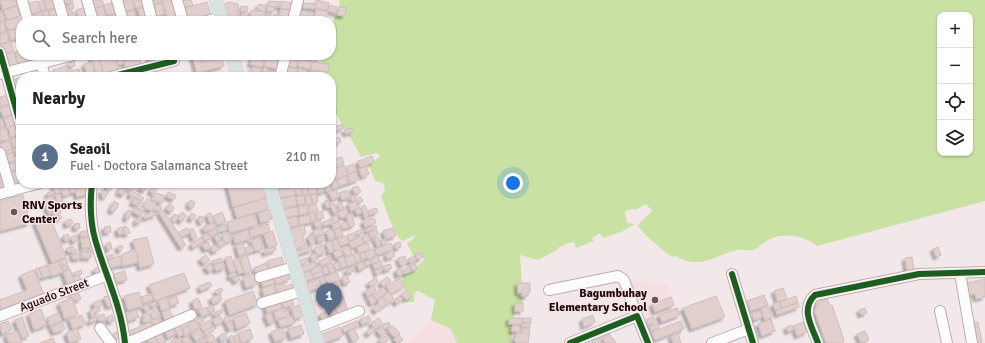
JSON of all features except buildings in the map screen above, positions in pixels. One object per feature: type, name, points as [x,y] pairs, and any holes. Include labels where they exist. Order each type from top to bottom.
[{"type":"main road","points":[[216,0],[220,16]]},
{"type":"main road","points":[[233,60],[237,72]]},
{"type":"main road","points":[[271,188],[318,343]]},
{"type":"street","points":[[22,0],[27,16]]},
{"type":"street","points":[[58,0],[63,16]]},
{"type":"street","points":[[87,0],[92,16]]},
{"type":"street","points":[[118,0],[122,16]]},
{"type":"street","points":[[147,0],[151,16]]},
{"type":"street","points":[[177,0],[182,16]]},
{"type":"street","points":[[294,16],[298,0]]},
{"type":"street","points":[[0,52],[3,73],[16,112]]},
{"type":"street","points":[[3,73],[37,60]]},
{"type":"street","points":[[40,60],[44,72]]},
{"type":"street","points":[[281,72],[285,60]]},
{"type":"street","points":[[130,72],[174,61]]},
{"type":"street","points":[[0,153],[11,191]]},
{"type":"street","points":[[0,194],[21,188]]},
{"type":"street","points":[[92,188],[91,213],[95,238],[120,310],[126,343],[191,315]]},
{"type":"street","points":[[260,277],[294,267]]},
{"type":"street","points":[[818,343],[807,313],[809,301],[815,295],[919,274],[985,272]]},
{"type":"street","points":[[960,273],[972,343]]},
{"type":"street","points":[[732,274],[753,343]]},
{"type":"street","name":"Aguado Street","points":[[0,316],[108,275]]},
{"type":"street","points":[[549,290],[618,276],[624,280],[648,343]]},
{"type":"street","points":[[262,303],[302,291]]},
{"type":"street","points":[[313,328],[359,311]]},
{"type":"street","points":[[940,311],[947,343]]},
{"type":"street","points":[[570,343],[637,316]]},
{"type":"street","points":[[100,328],[111,343]]},
{"type":"street","points":[[712,343],[749,329]]},
{"type":"shaded area","points":[[340,0],[985,0],[985,201],[817,246],[806,239],[787,235],[768,240],[754,249],[737,250],[700,262],[685,260],[676,256],[672,257],[653,242],[640,229],[638,225],[652,211],[646,204],[635,210],[625,211],[627,223],[635,224],[621,232],[603,238],[600,233],[592,238],[594,241],[576,248],[574,242],[564,244],[564,246],[559,247],[557,250],[538,260],[520,255],[523,303],[515,307],[511,343],[457,343],[451,329],[431,320],[435,300],[418,291],[415,292],[414,302],[406,302],[405,300],[402,276],[424,260],[421,256],[417,258],[414,257],[407,243],[414,239],[415,235],[403,241],[396,234],[390,221],[381,196],[385,190],[383,183],[375,181],[369,165],[379,157],[379,154],[376,153],[361,157],[336,112],[336,72],[325,72],[325,66],[320,61],[336,60],[336,16]]},
{"type":"shaded area","name":"Bagumbuhay Elementary School","points":[[629,280],[667,283],[680,317],[646,330]]},
{"type":"shaded area","points":[[341,290],[351,317],[320,328],[310,301]]},
{"type":"shaded area","points":[[431,320],[451,329],[457,343],[407,343]]},
{"type":"cycle path","points":[[0,52],[16,109]]},
{"type":"cycle path","points":[[130,72],[174,61]]},
{"type":"cycle path","points":[[92,188],[91,211],[93,232],[120,315],[125,343]]},
{"type":"cycle path","points":[[818,343],[810,324],[808,312],[808,306],[815,295],[919,274],[985,272]]},
{"type":"cycle path","points":[[732,274],[753,343]]},
{"type":"cycle path","points":[[570,343],[637,316],[648,343]]},
{"type":"place","name":"RNV Sports Center","points":[[14,212]]},
{"type":"place","name":"Bagumbuhay Elementary School","points":[[655,300]]},
{"type":"place","name":"Seaoil","points":[[329,316]]}]
